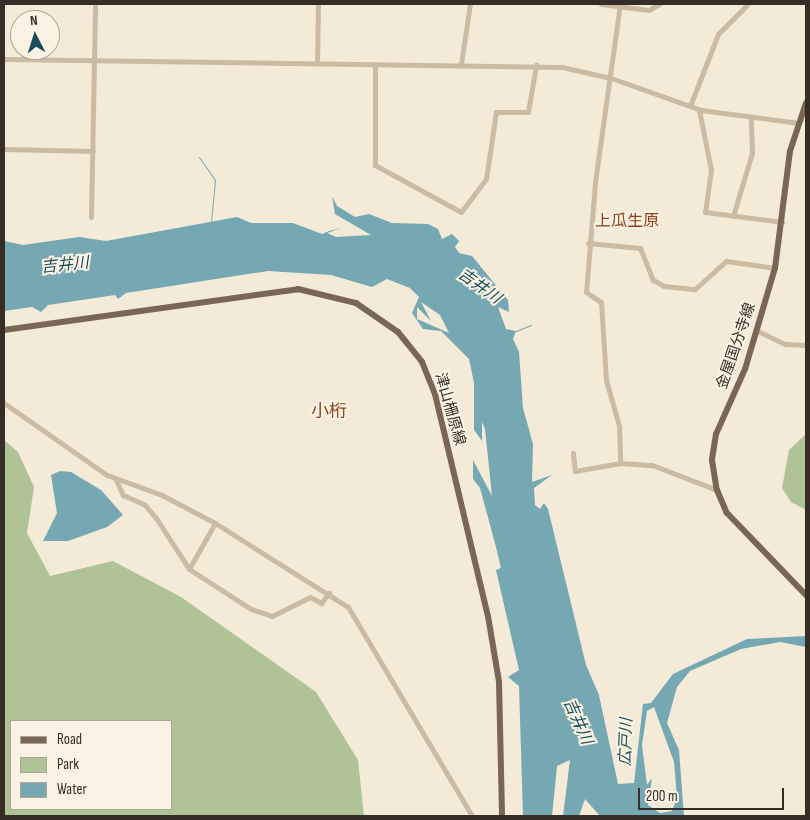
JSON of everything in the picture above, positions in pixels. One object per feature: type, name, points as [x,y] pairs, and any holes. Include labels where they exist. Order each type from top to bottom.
[{"type":"main road","name":"金屋国分寺線","points":[[806,103],[790,151],[775,268],[756,330],[714,439],[717,490],[740,530],[806,595]]},
{"type":"main road","name":"津山柵原線","points":[[4,330],[298,289],[356,303],[398,332],[422,362],[435,394],[488,616],[499,682],[502,816]]},
{"type":"street","points":[[91,217],[95,4]]},
{"type":"street","points":[[317,63],[318,4]]},
{"type":"street","points":[[461,64],[470,4]]},
{"type":"street","points":[[601,4],[620,4],[649,10],[659,4]]},
{"type":"street","points":[[620,4],[588,243],[586,292],[601,302],[606,380],[619,426],[620,463]]},
{"type":"street","points":[[690,106],[718,34],[748,4]]},
{"type":"street","points":[[4,59],[536,65],[611,78],[699,110],[799,123]]},
{"type":"street","points":[[376,64],[375,165],[461,212],[486,179],[496,112],[528,112],[536,65]]},
{"type":"street","points":[[699,110],[711,170],[705,212],[782,222]]},
{"type":"street","points":[[733,216],[752,153],[751,118]]},
{"type":"street","points":[[4,150],[93,151]]},
{"type":"street","points":[[588,243],[640,248],[653,280],[664,286],[695,289],[726,262],[775,268]]},
{"type":"street","points":[[756,330],[785,344],[806,345]]},
{"type":"street","points":[[4,403],[116,478],[162,495],[215,523],[329,593],[354,614],[420,724],[472,816]]},
{"type":"street","points":[[573,453],[575,471],[620,463],[652,465],[717,490]]},
{"type":"street","points":[[116,478],[123,495],[145,505],[156,518],[189,569],[266,617],[310,597],[321,603],[329,593]]},
{"type":"street","points":[[189,569],[215,523]]},
{"type":"green space","points":[[806,434],[806,510],[791,502],[782,488],[789,450]]},
{"type":"green space","points":[[4,440],[18,452],[34,487],[27,533],[50,576],[113,561],[181,597],[316,692],[358,760],[364,816],[4,816]]},
{"type":"water","name":"吉井川","points":[[332,196],[337,206],[355,217],[369,214],[392,223],[428,224],[438,229],[442,239],[452,234],[459,241],[455,247],[459,253],[472,256],[508,300],[509,312],[498,307],[506,329],[516,331],[513,339],[519,352],[523,408],[533,444],[532,482],[552,475],[534,488],[535,505],[540,509],[544,503],[548,509],[586,665],[599,695],[618,784],[634,783],[643,704],[651,703],[673,674],[747,639],[806,636],[806,647],[780,642],[741,649],[690,671],[677,687],[667,723],[679,750],[684,816],[600,816],[585,799],[579,816],[563,816],[570,760],[557,766],[552,816],[523,816],[519,686],[508,677],[519,670],[496,570],[501,568],[496,547],[480,488],[473,479],[473,460],[492,496],[485,429],[482,422],[482,441],[474,430],[474,383],[469,359],[441,331],[423,329],[412,313],[419,297],[410,288],[387,279],[372,287],[331,275],[268,271],[126,293],[118,299],[115,295],[48,305],[41,312],[32,307],[4,311],[4,241],[23,245],[79,237],[106,241],[237,217],[251,223],[293,223],[322,234],[341,228],[327,233],[336,237],[371,235],[335,214]],"holes":[[[421,302],[440,315],[449,333],[417,319],[417,307],[431,321]],[[654,707],[674,762],[677,798],[672,811],[660,813],[648,805],[652,778],[647,785],[642,745],[647,711]]]},
{"type":"water","points":[[60,471],[71,472],[101,490],[123,515],[107,527],[68,541],[43,541],[57,513],[51,475]]},
{"type":"waterway","points":[[199,157],[215,180],[211,222]]},
{"type":"waterway","points":[[516,331],[531,325]]},
{"type":"district","name":"上瓜生原","points":[[627,222]]},
{"type":"district","name":"小桁","points":[[329,412]]},
{"type":"water label","name":"広戸川","points":[[627,742]]}]
